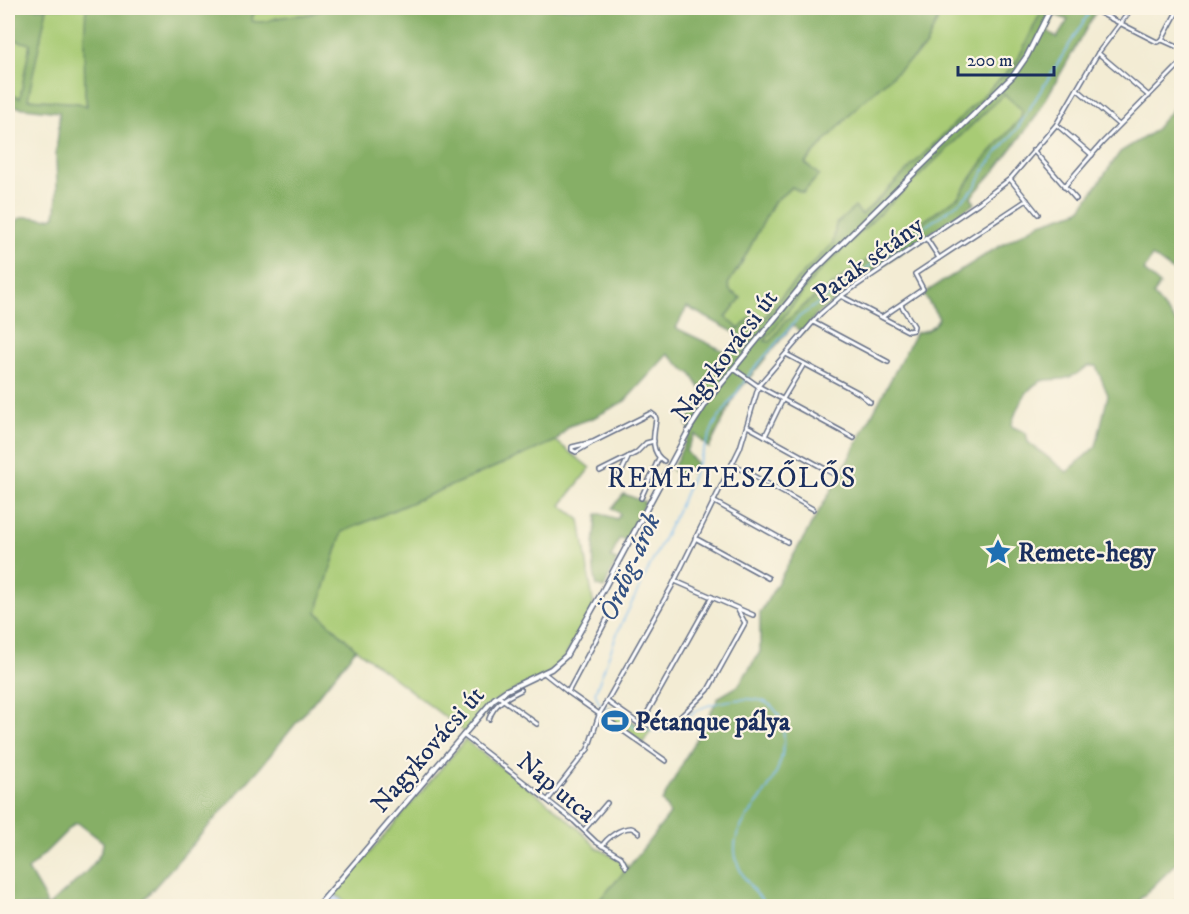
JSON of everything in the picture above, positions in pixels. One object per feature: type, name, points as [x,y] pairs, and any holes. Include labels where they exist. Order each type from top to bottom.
[{"type":"street","name":"Nagykovácsi út","points":[[318,906],[498,696],[544,673],[566,656],[602,594],[690,428],[708,400],[812,273],[1013,76],[1027,56],[1051,8]]},
{"type":"street","points":[[1083,8],[1096,11],[1157,42],[1162,40],[1182,49]]},
{"type":"street","name":"Patak sétány","points":[[548,800],[588,748],[600,713],[675,581],[741,445],[758,386],[813,322],[841,296],[980,202],[1010,179],[1056,124],[1098,53],[1132,8]]},
{"type":"street","points":[[1162,40],[1181,8]]},
{"type":"street","points":[[1098,53],[1149,96]]},
{"type":"street","points":[[1064,187],[1119,125],[1182,62]]},
{"type":"street","points":[[1077,89],[1119,125]]},
{"type":"street","points":[[1056,124],[1092,155]]},
{"type":"street","points":[[1033,150],[1076,199]]},
{"type":"street","points":[[1010,179],[1038,214]]},
{"type":"street","points":[[882,317],[923,289],[915,274],[1027,200]]},
{"type":"street","points":[[926,238],[939,258]]},
{"type":"street","points":[[841,296],[908,331],[913,330],[915,327],[901,305]]},
{"type":"street","points":[[813,322],[888,362]]},
{"type":"street","points":[[785,354],[859,393],[870,402]]},
{"type":"street","points":[[765,436],[804,364]]},
{"type":"street","points":[[734,369],[758,386],[854,438]]},
{"type":"street","points":[[592,442],[572,447],[572,450],[576,452],[645,414],[651,413],[656,419],[655,452],[664,461]]},
{"type":"street","points":[[747,426],[836,475]]},
{"type":"street","points":[[600,471],[636,453],[646,443],[654,441]]},
{"type":"street","points":[[617,481],[629,456]]},
{"type":"street","points":[[641,498],[659,458]]},
{"type":"street","points":[[732,464],[813,509]]},
{"type":"street","points":[[713,501],[787,542]]},
{"type":"street","points":[[695,538],[768,578]]},
{"type":"street","points":[[675,581],[753,615]]},
{"type":"street","points":[[641,725],[712,597]]},
{"type":"street","points":[[608,702],[641,725],[667,726],[674,723],[709,689],[745,623],[738,609]]},
{"type":"street","points":[[568,692],[607,619]]},
{"type":"street","points":[[544,673],[666,760]]},
{"type":"street","points":[[489,719],[492,711],[502,699],[521,690]]},
{"type":"street","points":[[498,696],[537,724]]},
{"type":"street","name":"Nap utca","points":[[463,735],[548,800],[602,846],[623,858],[626,867]]},
{"type":"street","points":[[584,830],[607,803]]},
{"type":"street","points":[[602,846],[610,836],[629,829],[639,833]]},
{"type":"street","points":[[1168,906],[1182,897]]},
{"type":"shaded area","points":[[333,893],[349,906],[322,906]]},
{"type":"green space","points":[[8,8],[47,8],[28,99],[78,103],[87,106],[84,42],[86,8],[256,8],[251,21],[265,22],[309,14],[325,8],[943,8],[925,47],[861,103],[805,163],[819,175],[803,193],[792,187],[774,202],[728,284],[730,291],[741,298],[726,317],[739,329],[755,313],[763,321],[783,294],[833,243],[836,224],[855,207],[862,215],[1016,63],[1043,8],[1098,8],[1035,118],[997,168],[971,197],[975,203],[894,257],[816,315],[803,333],[793,325],[736,394],[709,448],[695,434],[686,451],[696,463],[692,472],[684,469],[681,475],[672,470],[691,430],[686,424],[704,394],[690,372],[687,372],[668,354],[625,401],[593,418],[569,426],[556,441],[342,532],[317,612],[356,649],[259,769],[138,906],[48,906],[90,868],[102,850],[103,842],[78,823],[74,824],[28,870],[47,906],[8,906],[8,274],[17,220],[26,217],[50,218],[55,216],[59,112],[8,106],[8,93],[20,98],[30,44],[8,38]],"holes":[[[1055,15],[1068,20],[1057,38],[1048,31]],[[1004,94],[1022,110],[1021,118],[986,157],[958,197],[808,302],[784,323],[770,342],[765,341],[815,276]],[[687,307],[749,340],[744,351],[732,346],[726,352],[676,328]]]},
{"type":"green space","points":[[47,8],[86,8],[85,94],[87,106],[78,103],[27,99]]},
{"type":"green space","points":[[256,8],[325,8],[309,14],[257,22],[251,21]]},
{"type":"green space","points":[[943,8],[1043,8],[1016,63],[862,215],[836,223],[833,243],[783,294],[762,321],[739,329],[726,317],[741,298],[730,291],[728,284],[774,202],[792,187],[803,193],[819,175],[805,163],[861,103],[925,47]]},
{"type":"green space","points":[[8,38],[30,44],[20,98],[8,93]]},
{"type":"green space","points":[[1005,93],[1022,110],[1021,118],[986,157],[958,197],[808,302],[784,323],[770,343],[765,341],[815,276]]},
{"type":"green space","points":[[1181,99],[1181,283],[1177,274],[1152,256],[1144,271],[1160,285],[1153,295],[1181,328],[1181,859],[1139,900],[1141,906],[594,906],[627,869],[670,814],[662,801],[719,697],[738,686],[760,652],[760,613],[840,475],[916,332],[929,328],[939,318],[924,295],[998,247],[1041,223],[1080,210],[1120,152],[1153,132]],"holes":[[[1088,366],[1096,366],[1108,395],[1096,446],[1067,472],[1028,442],[1026,433],[1011,426],[1021,402],[1033,386],[1044,380],[1066,378]]]},
{"type":"green space","points":[[556,441],[590,468],[561,505],[580,520],[594,608],[558,666],[546,675],[499,698],[466,733],[356,649],[317,612],[342,532]]},
{"type":"green space","points":[[624,494],[645,502],[626,540],[619,539],[611,558],[617,560],[604,588],[597,586],[594,568],[597,514],[617,519],[620,514],[612,508]]},
{"type":"green space","points":[[612,708],[641,727],[652,728],[643,743],[604,714],[607,709]]},
{"type":"green space","points":[[465,740],[546,801],[596,847],[627,865],[627,869],[594,906],[350,906],[335,894]]},
{"type":"waterway","name":"Ördög-árok","points":[[768,906],[741,872],[735,848],[740,828],[766,791],[780,763],[784,733],[776,711],[765,702],[758,700],[729,701],[701,708],[673,730],[655,731],[637,728],[599,703],[595,693],[618,631],[682,501],[714,425],[751,372],[799,317],[974,189],[988,164],[1017,129],[1092,8]]},
{"type":"place","name":"Remete-hegy","points":[[998,552]]},
{"type":"place","name":"Pétanque pálya","points":[[615,721]]},
{"type":"district","name":"REMETESZŐLŐS","points":[[732,477]]}]
